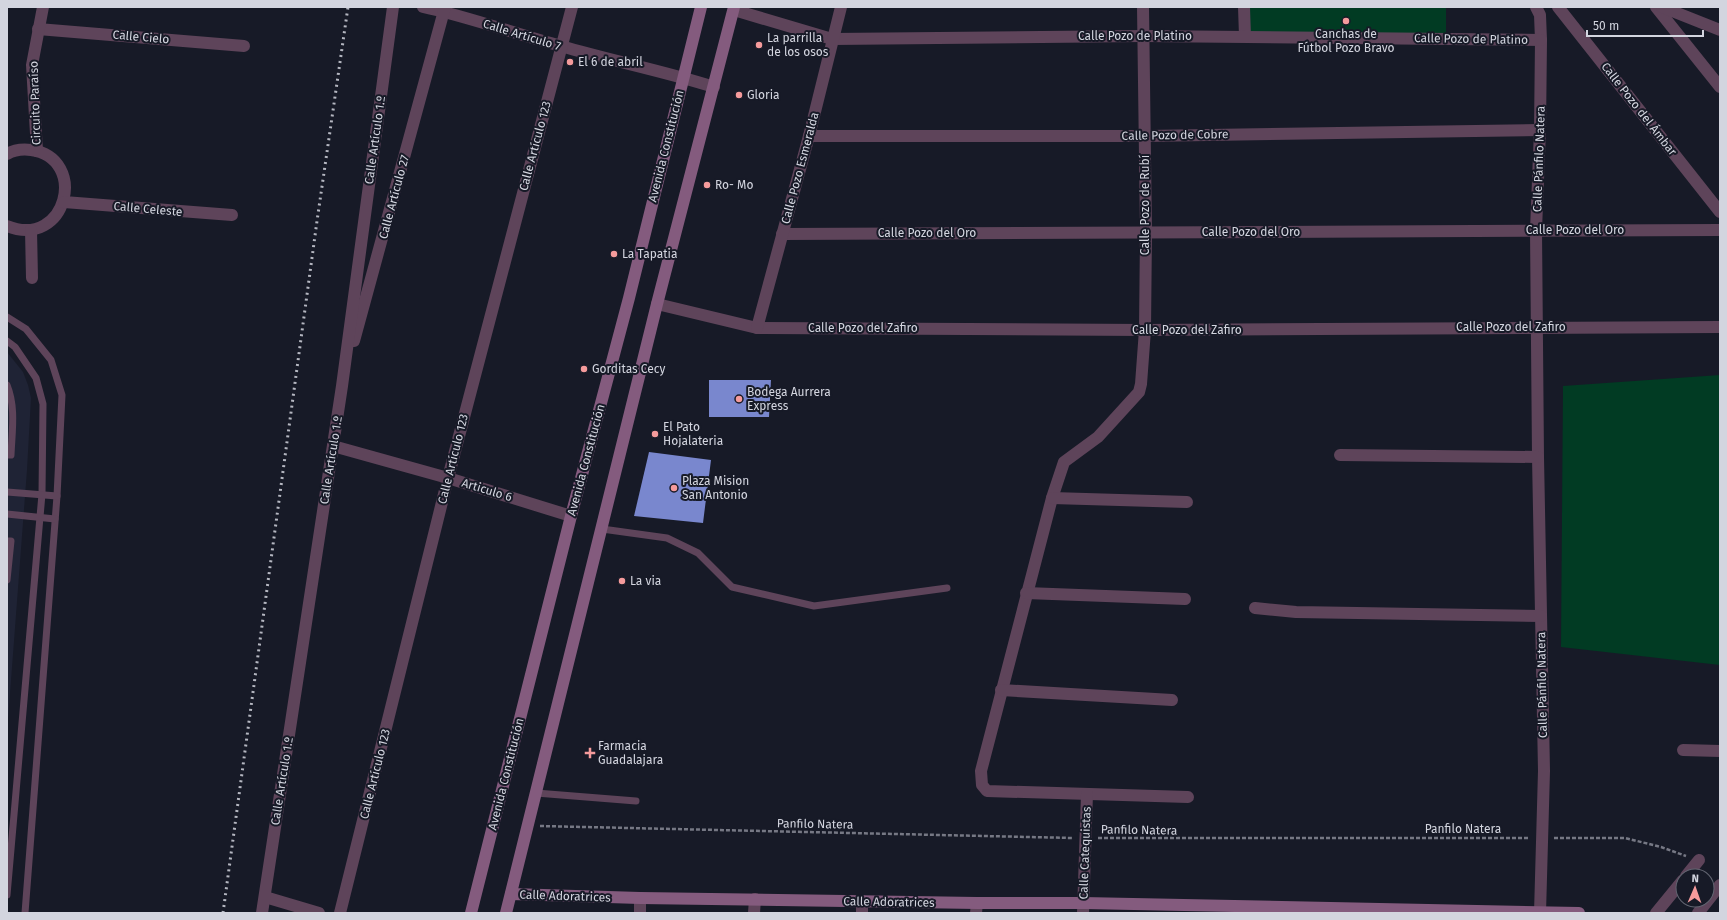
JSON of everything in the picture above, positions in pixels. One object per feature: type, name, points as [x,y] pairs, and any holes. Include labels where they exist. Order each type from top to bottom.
[{"type":"main road","name":"Avenida Constitución","points":[[471,913],[571,516],[629,298],[682,77],[701,7]]},
{"type":"main road","points":[[506,913],[657,304],[734,8]]},
{"type":"main road","name":"Calle Adoratrices","points":[[511,894],[640,898],[755,899],[862,907],[1579,913]]},
{"type":"street","name":"Circuito Paraíso","points":[[37,151],[32,65],[43,7]]},
{"type":"street","name":"Calle Artículo 1.º","points":[[262,913],[342,386],[393,7]]},
{"type":"street","name":"Calle Artículo 7","points":[[423,7],[445,9],[561,47],[682,77],[714,87]]},
{"type":"street","name":"Calle Artículo 123","points":[[340,913],[448,478],[572,7]]},
{"type":"street","name":"Calle Pozo Esmeralda","points":[[757,328],[809,136],[841,7]]},
{"type":"street","name":"Calle Pozo de Rubí","points":[[1143,7],[1146,232],[1145,330],[1144,366],[1139,392],[1098,437],[1064,462],[1052,498],[1026,593],[981,771],[982,785],[987,791],[1188,797]]},
{"type":"street","points":[[1244,7],[1245,36]]},
{"type":"street","name":"Calle Pozo del Ámbar","points":[[1558,7],[1720,212]]},
{"type":"street","points":[[1656,7],[1720,87]]},
{"type":"street","points":[[1662,7],[1720,30]]},
{"type":"street","name":"Calle Pozo de Platino","points":[[734,8],[832,39],[1245,36],[1541,40]]},
{"type":"street","name":"Calle Artículo 27","points":[[342,386],[445,9]]},
{"type":"street","name":"Calle Pánfilo Natera","points":[[1540,913],[1544,771],[1536,327],[1536,230],[1540,130],[1541,10]]},
{"type":"street","name":"Calle Cielo","points":[[38,29],[244,46]]},
{"type":"street","name":"Calle Pozo de Cobre","points":[[809,136],[1145,136],[1540,130]]},
{"type":"street","points":[[7,154],[24,149],[37,151],[49,157],[61,171],[66,190],[64,202],[57,215],[46,225],[32,230],[16,230],[7,226]]},
{"type":"street","name":"Calle Celeste","points":[[64,202],[232,215]]},
{"type":"street","points":[[32,230],[32,278]]},
{"type":"street","name":"Calle Pozo del Oro","points":[[782,234],[1720,230]]},
{"type":"street","name":"Calle Pozo del Zafiro","points":[[657,304],[757,328],[1145,330],[1720,327]]},
{"type":"street","name":"Articulo 6","points":[[333,446],[448,478],[571,516]]},
{"type":"street","points":[[1340,455],[1538,457]]},
{"type":"street","points":[[1052,498],[1187,502]]},
{"type":"street","points":[[1026,593],[1185,599]]},
{"type":"street","points":[[1255,608],[1296,612],[1541,616]]},
{"type":"street","points":[[1001,690],[1172,700]]},
{"type":"street","points":[[1683,750],[1720,752]]},
{"type":"street","name":"Calle Catequistas","points":[[1083,908],[1087,838],[1087,794]]},
{"type":"street","points":[[1692,868],[1699,860]]},
{"type":"street","points":[[1698,913],[1720,885]]},
{"type":"street","points":[[1656,913],[1675,890]]},
{"type":"street","points":[[265,897],[319,913]]},
{"type":"street","points":[[640,898],[640,913]]},
{"type":"street","points":[[754,913],[755,899]]},
{"type":"lane","points":[[7,317],[26,329],[51,360],[62,395],[57,496],[25,913]]},
{"type":"lane","points":[[7,341],[15,347],[36,378],[43,404],[42,494],[7,895]]},
{"type":"lane","points":[[7,385],[11,395],[13,410],[11,455],[7,455]]},
{"type":"lane","points":[[7,492],[57,496]]},
{"type":"lane","points":[[7,514],[55,519]]},
{"type":"lane","points":[[602,529],[666,538],[698,553],[732,587],[814,606],[948,588]]},
{"type":"lane","points":[[7,541],[11,541],[7,580]]},
{"type":"lane","points":[[536,793],[636,801]]},
{"type":"path","name":"Panfilo Natera","points":[[528,826],[1148,839],[1625,838],[1661,847],[1699,860]]},
{"type":"shaded area","points":[[7,352],[23,372],[31,398],[7,733]]},
{"type":"green space","name":"Canchas de Fútbol Pozo Bravo","points":[[1246,7],[1446,7],[1446,36],[1246,35]]},
{"type":"green space","points":[[1720,375],[1720,665],[1561,647],[1563,386]]},
{"type":"building","name":"Bodega Aurrera Express","points":[[709,380],[771,380],[769,417],[709,417]]},
{"type":"building","name":"Plaza Mision San Antonio","points":[[649,452],[711,460],[703,523],[634,516]]},
{"type":"railway","points":[[223,913],[317,221],[348,7]]},
{"type":"place","name":"Canchas de Fútbol Pozo Bravo","points":[[1346,21]]},
{"type":"place","name":"La parrilla de los osos","points":[[759,45]]},
{"type":"place","name":"El 6 de abril","points":[[570,62]]},
{"type":"place","name":"Gloria","points":[[739,95]]},
{"type":"place","name":"Ro- Mo","points":[[707,185]]},
{"type":"place","name":"La Tapatia","points":[[614,254]]},
{"type":"place","name":"Gorditas Cecy","points":[[584,369]]},
{"type":"place","name":"Bodega Aurrera Express","points":[[739,399]]},
{"type":"place","name":"El Pato Hojalateria","points":[[655,434]]},
{"type":"place","name":"Plaza Mision San Antonio","points":[[674,488]]},
{"type":"place","name":"La via","points":[[622,581]]},
{"type":"place","name":"Farmacia Guadalajara","points":[[590,753]]}]
